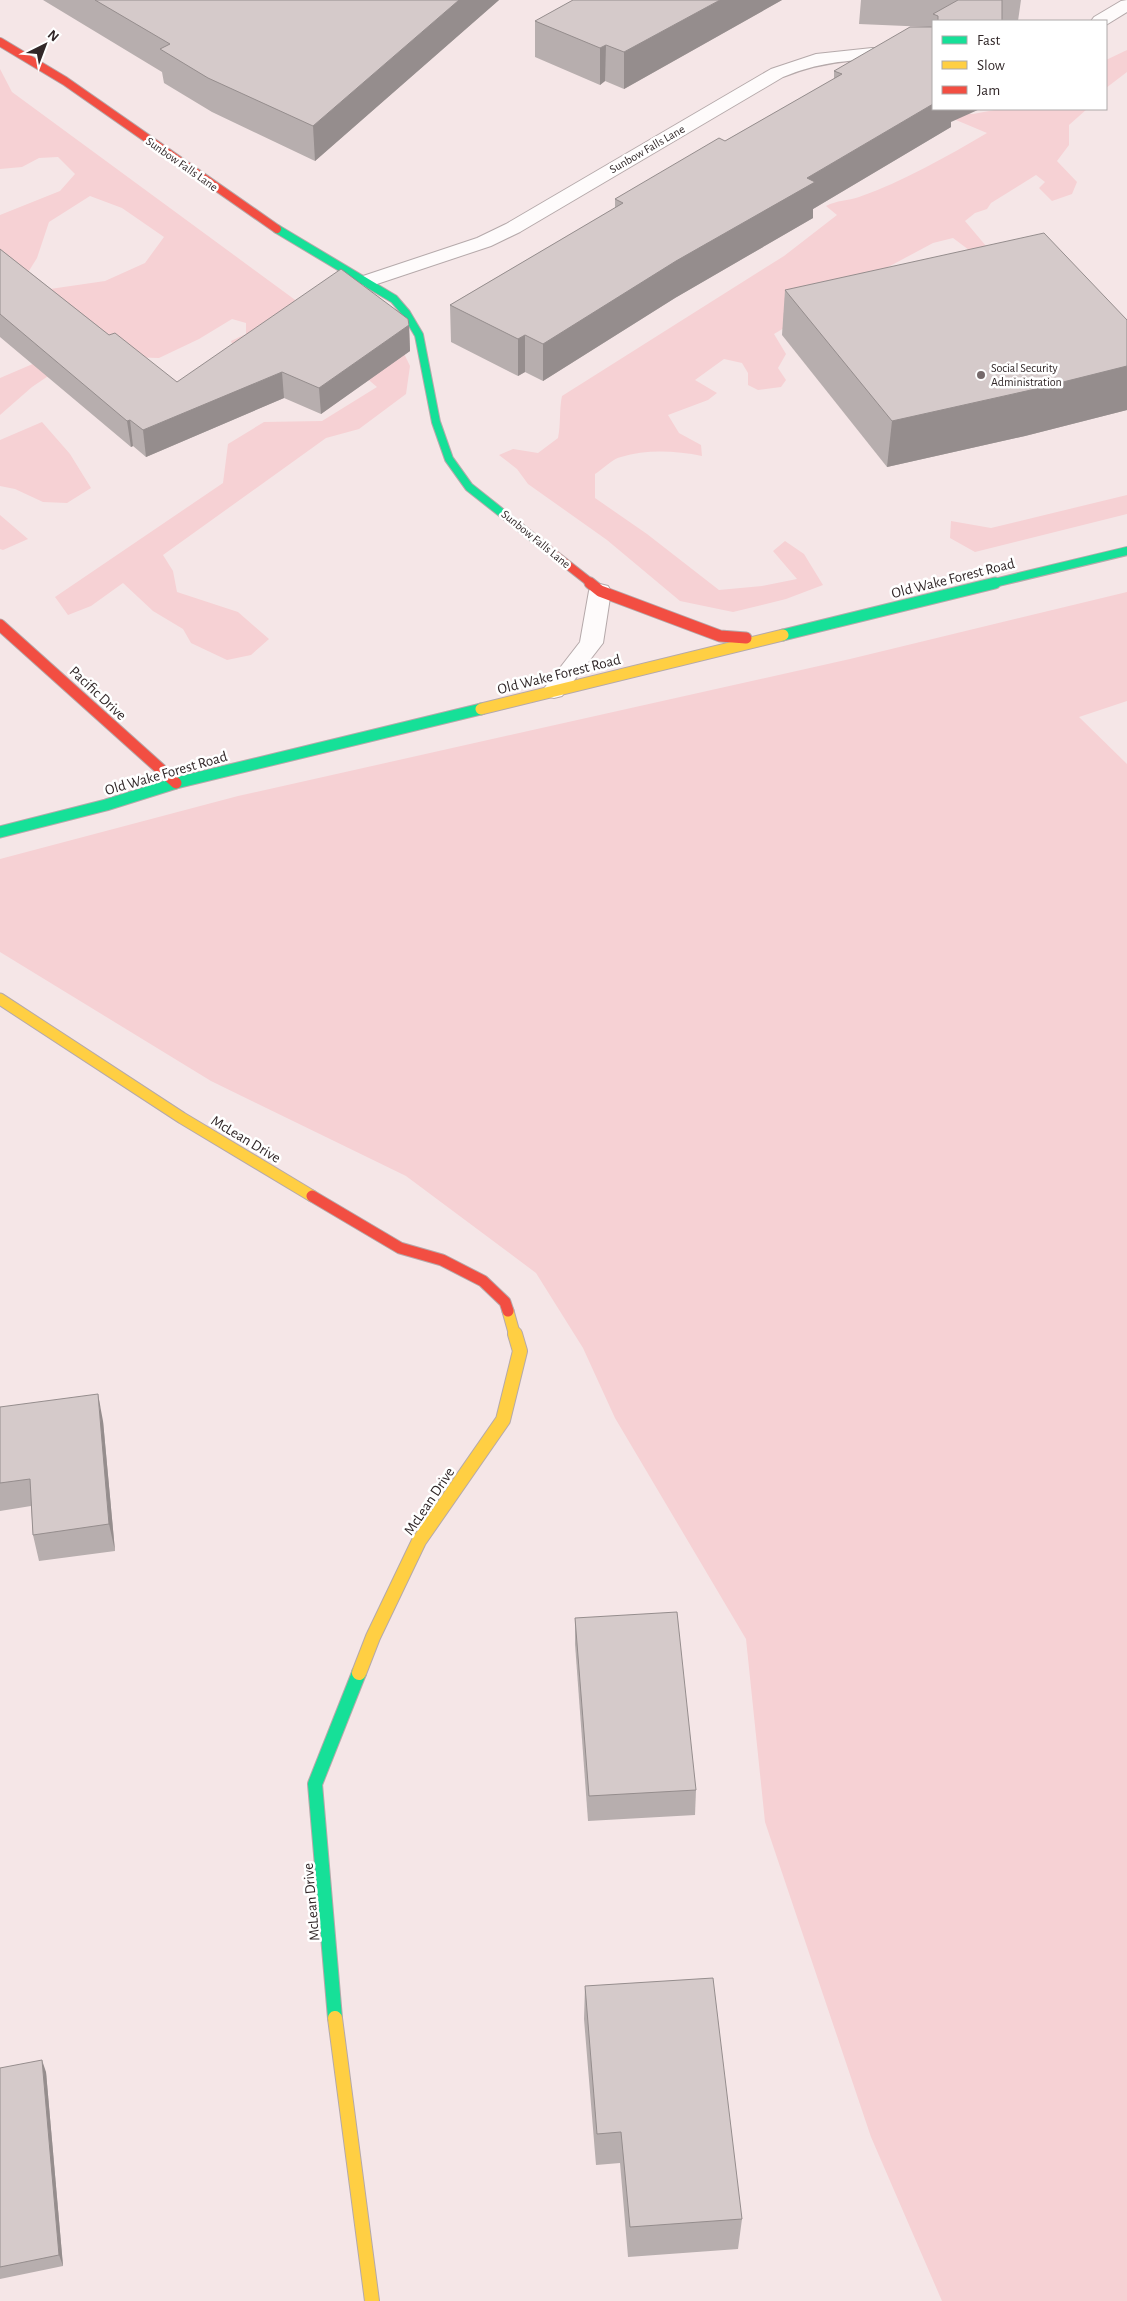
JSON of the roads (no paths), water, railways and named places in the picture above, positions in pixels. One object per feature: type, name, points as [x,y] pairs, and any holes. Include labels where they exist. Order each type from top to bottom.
[{"type":"street","points":[[1102,20],[1127,5]]},
{"type":"street","name":"Sunbow Falls Lane","points":[[0,42],[64,81],[265,222],[368,281],[394,299],[406,313],[419,335],[436,422],[449,459],[469,487],[600,591],[720,636],[765,639]]},
{"type":"street","name":"Sunbow Falls Lane","points":[[368,281],[484,242],[513,228],[777,73],[800,63],[822,57],[850,54],[932,56]]},
{"type":"street","name":"Old Wake Forest Road","points":[[0,832],[106,805],[176,783],[1127,550]]},
{"type":"street","points":[[554,691],[591,642],[600,591]]},
{"type":"street","name":"Pacific Drive","points":[[0,625],[176,783]]},
{"type":"street","name":"McLean Drive","points":[[0,999],[182,1118],[400,1248],[442,1260],[483,1281],[505,1302],[520,1351],[503,1420],[419,1541],[373,1637],[315,1784],[335,2024],[372,2301]]},
{"type":"place","name":"Social Security Administration","points":[[981,375]]}]
